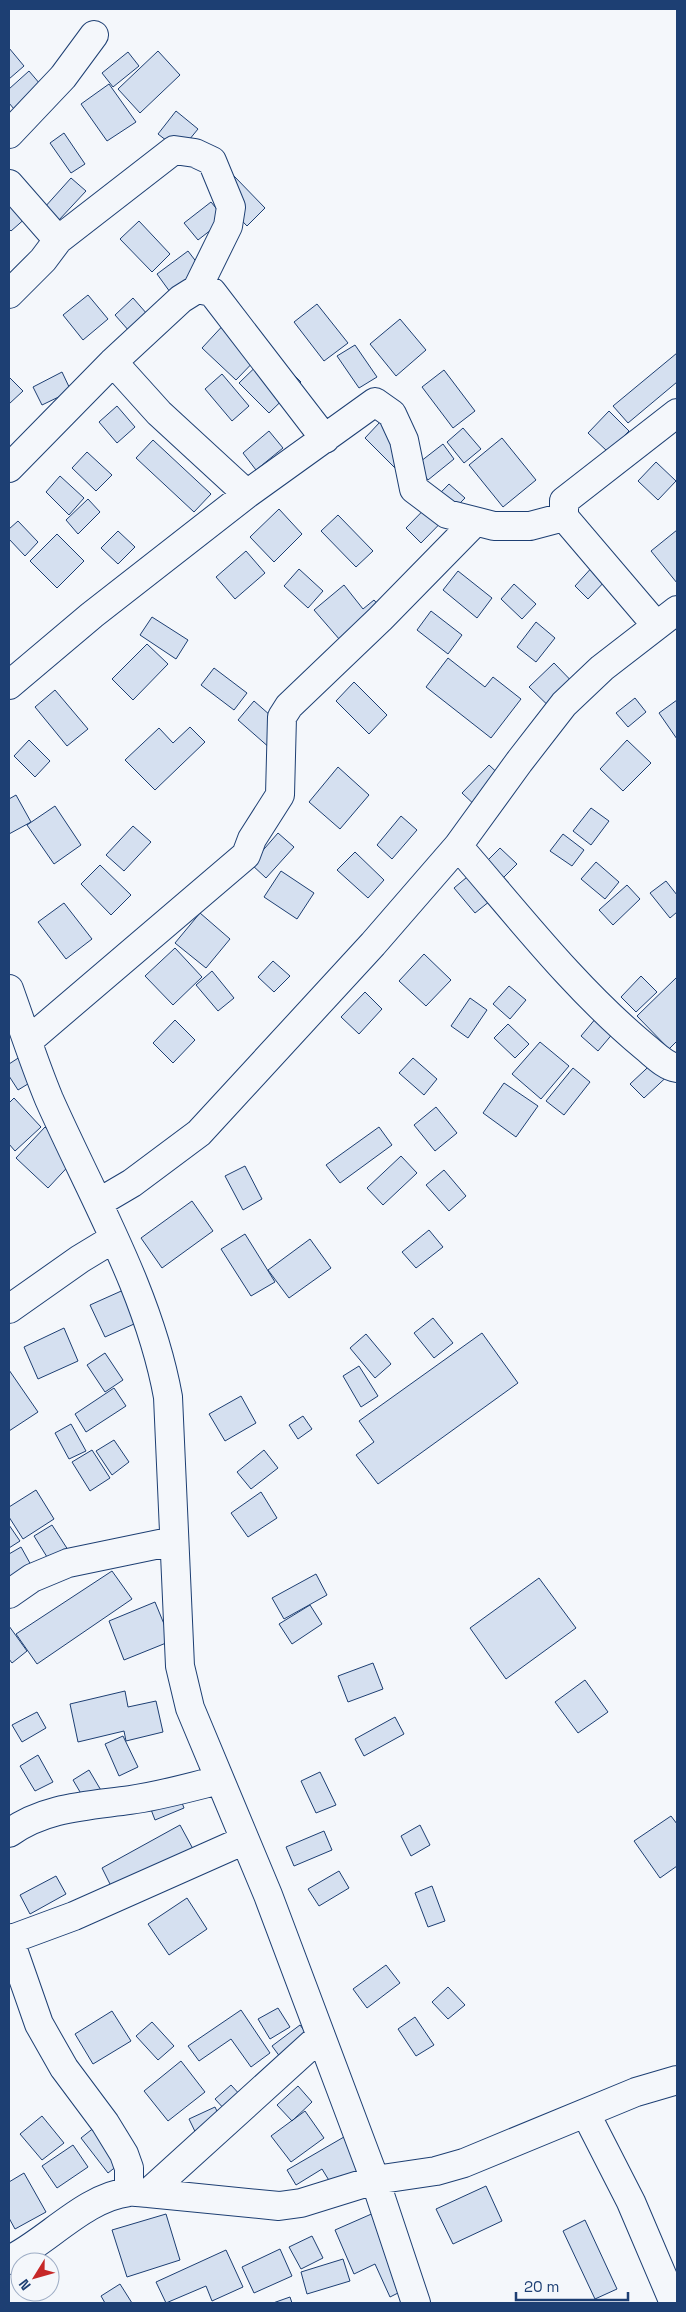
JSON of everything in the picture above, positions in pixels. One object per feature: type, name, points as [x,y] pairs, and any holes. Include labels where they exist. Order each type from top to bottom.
[{"type":"street","points":[[9,134],[63,77],[94,35]]},
{"type":"street","points":[[9,294],[43,260],[58,240],[174,150],[195,153],[212,161],[231,207],[228,226],[197,289],[181,299],[13,457]]},
{"type":"street","points":[[9,184],[58,240]]},
{"type":"street","points":[[197,289],[212,292],[325,439]]},
{"type":"street","points":[[113,362],[159,413],[247,494]]},
{"type":"street","points":[[9,685],[92,615],[247,494],[375,402],[392,414],[404,440],[414,490],[447,514],[494,526],[530,526],[564,517]]},
{"type":"street","points":[[98,1203],[132,1183],[199,1133],[373,944],[458,846],[564,704],[602,668],[667,618],[564,517],[564,501],[677,413]]},
{"type":"street","points":[[28,1041],[246,855],[252,839],[280,795],[282,717],[289,706],[380,619],[475,522]]},
{"type":"street","points":[[458,846],[558,962],[617,1024],[662,1061],[677,1068]]},
{"type":"street","points":[[9,989],[49,1098],[98,1203],[152,1328],[162,1360],[168,1397],[180,1666],[190,1708],[268,1895],[375,2180],[416,2303]]},
{"type":"street","points":[[9,1309],[80,1258],[113,1239]]},
{"type":"street","points":[[9,1594],[32,1578],[68,1563],[174,1541]]},
{"type":"street","points":[[9,1833],[27,1821],[53,1812],[93,1804],[131,1800],[220,1780]]},
{"type":"street","points":[[139,2192],[124,2154],[105,2123],[64,2068],[39,2024],[9,1939],[74,1916],[245,1840]]},
{"type":"street","points":[[139,2192],[321,2036]]},
{"type":"street","points":[[9,2260],[95,2204],[139,2192],[278,2206],[302,2203],[375,2180],[436,2171],[464,2163],[636,2092],[677,2080]]},
{"type":"street","points":[[586,2114],[631,2202],[674,2303]]},
{"type":"building","points":[[9,48],[24,66],[9,79]]},
{"type":"building","points":[[158,51],[180,75],[140,113],[118,89]]},
{"type":"building","points":[[128,52],[139,66],[113,87],[102,73]]},
{"type":"building","points":[[29,71],[57,104],[29,127],[9,103],[9,89]]},
{"type":"building","points":[[109,84],[136,122],[107,141],[81,104]]},
{"type":"building","points":[[176,111],[198,129],[180,151],[158,134]]},
{"type":"building","points":[[64,133],[85,164],[71,173],[50,143]]},
{"type":"building","points":[[234,176],[265,208],[247,226],[216,194]]},
{"type":"building","points":[[71,178],[86,191],[58,221],[44,208]]},
{"type":"building","points":[[9,183],[36,209],[11,231],[9,229]]},
{"type":"building","points":[[211,202],[225,219],[198,240],[184,223]]},
{"type":"building","points":[[139,221],[170,254],[152,272],[120,239]]},
{"type":"building","points":[[188,251],[201,268],[170,292],[157,274]]},
{"type":"building","points":[[88,295],[108,319],[83,340],[63,315]]},
{"type":"building","points":[[133,298],[162,331],[144,348],[115,315]]},
{"type":"building","points":[[317,304],[348,343],[324,361],[294,322]]},
{"type":"building","points":[[400,319],[426,350],[396,376],[370,344]]},
{"type":"building","points":[[228,320],[262,353],[236,380],[202,348]]},
{"type":"building","points":[[355,345],[377,377],[359,388],[337,356]]},
{"type":"building","points":[[271,352],[301,382],[269,413],[239,383]]},
{"type":"building","points":[[677,353],[677,382],[628,423],[613,406]]},
{"type":"building","points":[[444,370],[475,411],[453,428],[422,387]]},
{"type":"building","points":[[62,372],[71,391],[42,405],[33,387]]},
{"type":"building","points":[[222,374],[249,406],[232,421],[205,389]]},
{"type":"building","points":[[9,377],[23,391],[9,404]]},
{"type":"building","points":[[117,406],[135,427],[117,443],[99,422]]},
{"type":"building","points":[[609,411],[629,431],[608,452],[588,433]]},
{"type":"building","points":[[380,422],[413,454],[397,470],[365,438]]},
{"type":"building","points":[[463,428],[481,449],[464,463],[447,442]]},
{"type":"building","points":[[269,431],[283,448],[256,470],[243,453]]},
{"type":"building","points":[[502,438],[536,480],[503,507],[469,465]]},
{"type":"building","points":[[153,440],[211,494],[194,512],[136,458]]},
{"type":"building","points":[[443,444],[454,459],[428,480],[416,465]]},
{"type":"building","points":[[87,452],[112,475],[96,491],[72,468]]},
{"type":"building","points":[[656,462],[676,481],[658,500],[638,481]]},
{"type":"building","points":[[60,476],[84,498],[69,515],[46,492]]},
{"type":"building","points":[[449,484],[465,498],[421,543],[406,528]]},
{"type":"building","points":[[88,499],[100,512],[78,534],[66,520]]},
{"type":"building","points":[[279,509],[302,534],[274,562],[250,537]]},
{"type":"building","points":[[338,515],[373,551],[356,567],[321,531]]},
{"type":"building","points":[[18,521],[38,542],[25,556],[9,539],[9,529]]},
{"type":"building","points":[[677,530],[677,583],[651,551]]},
{"type":"building","points":[[118,531],[135,547],[118,564],[101,548]]},
{"type":"building","points":[[57,534],[84,561],[57,588],[30,561]]},
{"type":"building","points":[[246,551],[265,573],[235,599],[216,577]]},
{"type":"building","points":[[595,564],[608,578],[588,599],[575,586]]},
{"type":"building","points":[[299,569],[323,591],[308,608],[284,586]]},
{"type":"building","points":[[458,571],[492,598],[477,618],[443,590]]},
{"type":"building","points":[[514,584],[536,604],[522,619],[501,599]]},
{"type":"building","points":[[344,585],[363,609],[374,600],[392,621],[353,655],[314,610]]},
{"type":"building","points":[[431,611],[462,635],[448,654],[417,630]]},
{"type":"building","points":[[152,617],[188,640],[176,659],[140,635]]},
{"type":"building","points":[[536,622],[555,638],[536,662],[517,647]]},
{"type":"building","points":[[147,644],[168,664],[133,700],[112,679]]},
{"type":"building","points":[[448,658],[485,687],[493,677],[521,699],[491,738],[426,687]]},
{"type":"building","points":[[554,663],[583,693],[559,716],[529,687]]},
{"type":"building","points":[[214,668],[247,693],[234,710],[201,685]]},
{"type":"building","points":[[354,682],[387,715],[369,734],[336,701]]},
{"type":"building","points":[[55,690],[88,729],[67,746],[35,707]]},
{"type":"building","points":[[635,698],[646,712],[628,727],[616,713]]},
{"type":"building","points":[[677,700],[677,739],[659,713]]},
{"type":"building","points":[[254,701],[287,730],[271,749],[238,720]]},
{"type":"building","points":[[190,727],[205,742],[155,790],[125,760],[159,728],[173,743]]},
{"type":"building","points":[[29,740],[50,761],[35,777],[14,756]]},
{"type":"building","points":[[627,740],[651,763],[623,791],[600,769]]},
{"type":"building","points":[[489,765],[505,780],[479,809],[462,793]]},
{"type":"building","points":[[338,767],[369,795],[340,829],[309,802]]},
{"type":"building","points":[[16,795],[31,822],[9,834],[9,799]]},
{"type":"building","points":[[55,806],[81,845],[54,864],[27,825]]},
{"type":"building","points":[[591,808],[609,821],[591,845],[573,831]]},
{"type":"building","points":[[401,816],[417,830],[392,859],[377,845]]},
{"type":"building","points":[[133,826],[151,842],[124,871],[106,855]]},
{"type":"building","points":[[278,833],[294,847],[266,878],[251,864]]},
{"type":"building","points":[[563,834],[584,850],[572,866],[550,851]]},
{"type":"building","points":[[500,848],[517,864],[503,878],[486,862]]},
{"type":"building","points":[[355,852],[384,880],[368,898],[337,870]]},
{"type":"building","points":[[596,862],[619,882],[605,899],[581,879]]},
{"type":"building","points":[[100,865],[131,895],[111,915],[81,884]]},
{"type":"building","points":[[479,867],[500,893],[475,913],[454,888]]},
{"type":"building","points":[[281,871],[314,893],[297,919],[264,897]]},
{"type":"building","points":[[666,881],[677,895],[677,912],[670,918],[650,893]]},
{"type":"building","points":[[627,885],[640,899],[613,925],[599,910]]},
{"type":"building","points":[[64,903],[92,939],[66,959],[38,922]]},
{"type":"building","points":[[200,913],[230,939],[206,968],[175,943]]},
{"type":"building","points":[[175,948],[202,977],[173,1005],[145,976]]},
{"type":"building","points":[[424,954],[451,980],[426,1006],[399,981]]},
{"type":"building","points":[[273,961],[290,976],[274,992],[258,977]]},
{"type":"building","points":[[212,971],[234,998],[218,1011],[196,985]]},
{"type":"building","points":[[641,976],[657,992],[636,1012],[621,997]]},
{"type":"building","points":[[677,977],[677,1041],[669,1049],[637,1016]]},
{"type":"building","points":[[509,986],[526,1000],[510,1019],[493,1004]]},
{"type":"building","points":[[365,992],[382,1009],[359,1034],[341,1017]]},
{"type":"building","points":[[470,998],[487,1010],[468,1038],[451,1026]]},
{"type":"building","points":[[602,1011],[620,1025],[598,1051],[581,1036]]},
{"type":"building","points":[[175,1020],[195,1040],[173,1063],[153,1043]]},
{"type":"building","points":[[508,1024],[529,1044],[515,1058],[494,1038]]},
{"type":"building","points":[[540,1042],[569,1066],[541,1099],[512,1074]]},
{"type":"building","points":[[26,1053],[41,1076],[18,1090],[9,1076],[9,1064]]},
{"type":"building","points":[[660,1056],[674,1070],[644,1098],[630,1084]]},
{"type":"building","points":[[413,1058],[437,1079],[424,1095],[399,1073]]},
{"type":"building","points":[[573,1068],[590,1082],[564,1115],[546,1101]]},
{"type":"building","points":[[504,1083],[538,1106],[516,1137],[483,1113]]},
{"type":"building","points":[[14,1098],[41,1127],[15,1151],[9,1144],[9,1103]]},
{"type":"building","points":[[436,1107],[457,1133],[435,1151],[414,1125]]},
{"type":"building","points":[[45,1127],[76,1158],[48,1188],[16,1158]]},
{"type":"building","points":[[379,1127],[392,1145],[340,1183],[326,1165]]},
{"type":"building","points":[[401,1156],[417,1173],[383,1205],[367,1188]]},
{"type":"building","points":[[245,1166],[262,1199],[243,1210],[225,1176]]},
{"type":"building","points":[[444,1170],[466,1196],[449,1211],[426,1185]]},
{"type":"building","points":[[192,1201],[213,1231],[162,1268],[141,1238]]},
{"type":"building","points":[[429,1230],[443,1247],[416,1268],[402,1252]]},
{"type":"building","points":[[245,1234],[275,1282],[251,1296],[221,1249]]},
{"type":"building","points":[[310,1239],[331,1268],[289,1298],[268,1270]]},
{"type":"building","points":[[128,1288],[143,1320],[105,1337],[90,1305]]},
{"type":"building","points":[[433,1318],[453,1343],[434,1358],[414,1333]]},
{"type":"building","points":[[64,1328],[78,1361],[38,1379],[24,1347]]},
{"type":"building","points":[[482,1333],[518,1383],[378,1484],[356,1455],[374,1442],[359,1421]]},
{"type":"building","points":[[366,1334],[391,1364],[375,1378],[350,1348]]},
{"type":"building","points":[[105,1353],[123,1380],[105,1392],[87,1365]]},
{"type":"building","points":[[359,1366],[378,1396],[361,1407],[343,1376]]},
{"type":"building","points":[[9,1370],[38,1412],[9,1431]]},
{"type":"building","points":[[114,1388],[126,1406],[86,1432],[75,1414]]},
{"type":"building","points":[[241,1396],[256,1423],[225,1441],[209,1414]]},
{"type":"building","points":[[303,1416],[312,1429],[298,1439],[289,1425]]},
{"type":"building","points":[[71,1424],[86,1451],[69,1459],[55,1433]]},
{"type":"building","points":[[114,1440],[129,1462],[112,1475],[96,1451]]},
{"type":"building","points":[[92,1450],[110,1478],[90,1491],[72,1462]]},
{"type":"building","points":[[264,1450],[278,1468],[251,1489],[237,1472]]},
{"type":"building","points":[[36,1490],[54,1519],[23,1539],[9,1517],[9,1507]]},
{"type":"building","points":[[261,1492],[277,1518],[248,1537],[231,1513]]},
{"type":"building","points":[[9,1525],[20,1541],[9,1548]]},
{"type":"building","points":[[52,1525],[70,1553],[52,1565],[34,1536]]},
{"type":"building","points":[[21,1547],[41,1583],[9,1591],[9,1554]]},
{"type":"building","points":[[112,1571],[132,1599],[37,1664],[16,1634]]},
{"type":"building","points":[[316,1574],[327,1595],[284,1619],[272,1598]]},
{"type":"building","points":[[539,1578],[576,1628],[506,1679],[470,1628]]},
{"type":"building","points":[[155,1602],[171,1641],[124,1660],[109,1621]]},
{"type":"building","points":[[310,1605],[322,1624],[292,1644],[279,1624]]},
{"type":"building","points":[[9,1626],[27,1651],[12,1663],[9,1659]]},
{"type":"building","points":[[373,1663],[383,1689],[348,1702],[338,1676]]},
{"type":"building","points":[[585,1680],[608,1712],[578,1733],[555,1702]]},
{"type":"building","points":[[125,1691],[128,1707],[156,1701],[163,1732],[126,1741],[124,1731],[78,1742],[70,1704]]},
{"type":"building","points":[[37,1712],[46,1728],[22,1742],[12,1725]]},
{"type":"building","points":[[395,1717],[404,1734],[364,1756],[355,1739]]},
{"type":"building","points":[[123,1736],[138,1767],[119,1776],[105,1744]]},
{"type":"building","points":[[38,1755],[53,1782],[35,1791],[20,1766]]},
{"type":"building","points":[[89,1770],[102,1792],[86,1802],[73,1780]]},
{"type":"building","points":[[320,1772],[336,1805],[316,1813],[301,1781]]},
{"type":"building","points":[[176,1787],[184,1808],[155,1820],[147,1799]]},
{"type":"building","points":[[671,1816],[677,1824],[677,1866],[660,1878],[634,1841]]},
{"type":"building","points":[[180,1825],[199,1860],[114,1892],[102,1868]]},
{"type":"building","points":[[420,1825],[430,1845],[411,1856],[401,1836]]},
{"type":"building","points":[[324,1831],[332,1850],[294,1866],[286,1847]]},
{"type":"building","points":[[339,1871],[349,1888],[319,1906],[308,1889]]},
{"type":"building","points":[[56,1876],[66,1894],[30,1914],[20,1895]]},
{"type":"building","points":[[432,1886],[445,1921],[428,1927],[415,1893]]},
{"type":"building","points":[[187,1898],[207,1929],[169,1955],[148,1924]]},
{"type":"building","points":[[386,1965],[400,1983],[367,2008],[353,1989]]},
{"type":"building","points":[[448,1987],[465,2005],[448,2019],[432,2002]]},
{"type":"building","points":[[278,2008],[290,2027],[270,2039],[258,2019]]},
{"type":"building","points":[[241,2010],[270,2053],[251,2067],[231,2039],[199,2061],[188,2046]]},
{"type":"building","points":[[112,2011],[131,2041],[93,2064],[75,2034]]},
{"type":"building","points":[[415,2017],[434,2045],[416,2056],[398,2029]]},
{"type":"building","points":[[152,2022],[174,2046],[158,2060],[136,2036]]},
{"type":"building","points":[[300,2025],[320,2051],[292,2073],[272,2046]]},
{"type":"building","points":[[181,2061],[205,2092],[168,2121],[144,2091]]},
{"type":"building","points":[[231,2085],[254,2110],[238,2124],[215,2099]]},
{"type":"building","points":[[298,2086],[312,2102],[292,2121],[277,2105]]},
{"type":"building","points":[[215,2107],[228,2134],[202,2146],[189,2119]]},
{"type":"building","points":[[305,2111],[324,2138],[291,2162],[271,2136]]},
{"type":"building","points":[[110,2115],[137,2150],[108,2173],[81,2138]]},
{"type":"building","points":[[42,2116],[64,2143],[42,2160],[20,2134]]},
{"type":"building","points":[[356,2130],[379,2171],[338,2195],[322,2169],[296,2185],[287,2170]]},
{"type":"building","points":[[73,2145],[88,2167],[57,2188],[42,2166]]},
{"type":"building","points":[[24,2173],[46,2212],[15,2229],[9,2218],[9,2182]]},
{"type":"building","points":[[486,2186],[502,2221],[453,2244],[436,2209]]},
{"type":"building","points":[[376,2212],[408,2288],[390,2297],[375,2264],[354,2274],[335,2230]]},
{"type":"building","points":[[166,2214],[180,2260],[127,2277],[112,2230]]},
{"type":"building","points":[[585,2220],[617,2289],[595,2299],[563,2231]]},
{"type":"building","points":[[312,2236],[323,2258],[301,2269],[289,2247]]},
{"type":"building","points":[[280,2249],[292,2276],[254,2293],[242,2267]]},
{"type":"building","points":[[226,2250],[243,2287],[212,2301],[206,2286],[166,2303],[156,2282]]},
{"type":"building","points":[[343,2259],[350,2281],[307,2294],[301,2272]]},
{"type":"building","points":[[120,2284],[132,2303],[105,2303],[101,2296]]},
{"type":"building","points":[[290,2297],[292,2303],[273,2303]]}]
